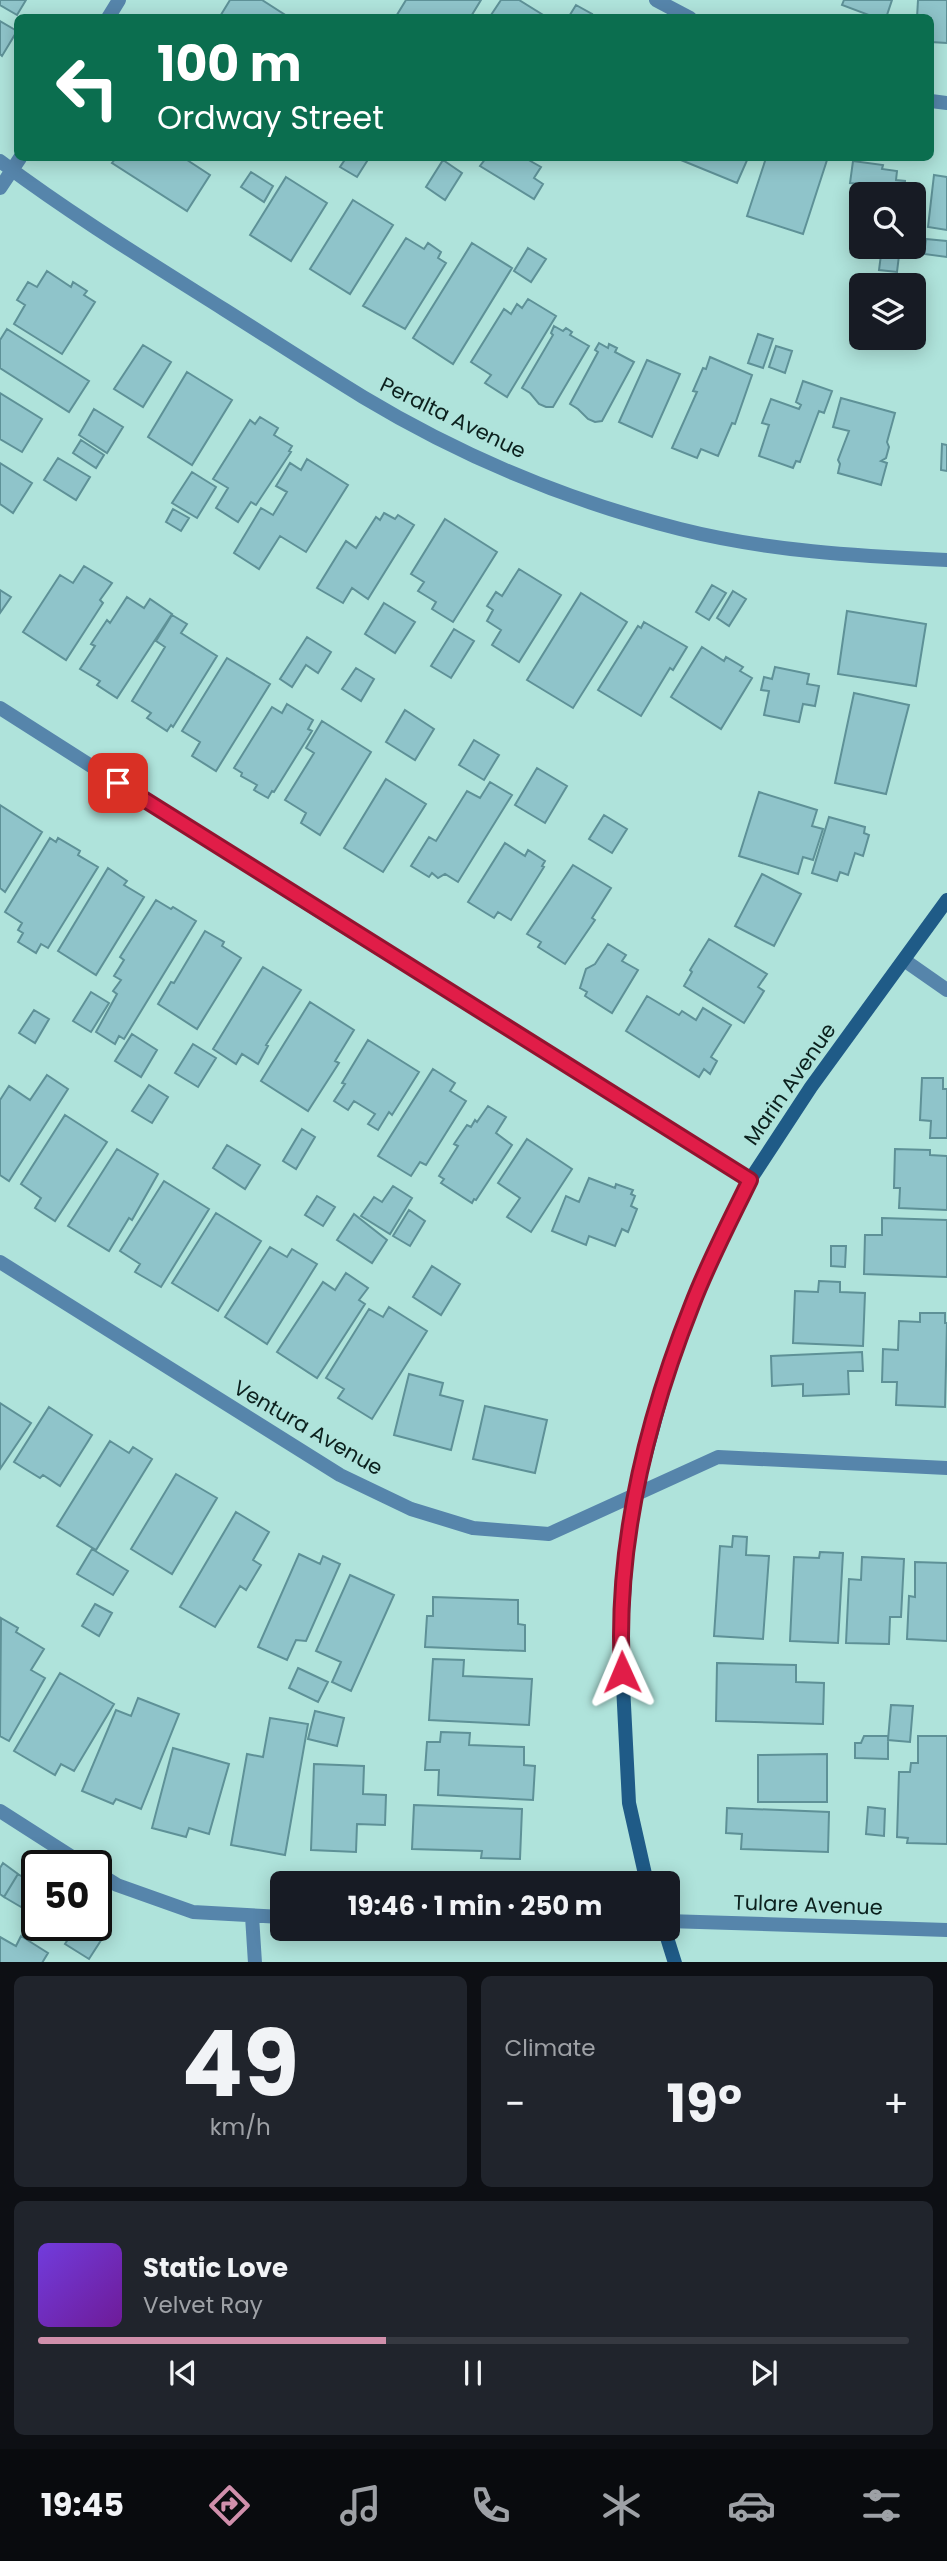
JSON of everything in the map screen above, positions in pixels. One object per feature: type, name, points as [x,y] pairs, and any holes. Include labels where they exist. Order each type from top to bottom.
[{"type":"main road","name":"Marin Avenue","points":[[644,1871],[629,1803],[621,1646],[627,1548],[635,1495],[649,1435],[692,1303],[750,1180],[811,1087],[947,900]]},
{"type":"main road","points":[[668,1941],[675,1962]]},
{"type":"street","points":[[656,0],[682,14]]},
{"type":"street","points":[[0,188],[10,163]]},
{"type":"street","name":"Peralta Avenue","points":[[10,163],[51,200],[365,398],[487,462],[585,501],[680,529],[776,548],[947,560]]},
{"type":"street","points":[[0,708],[750,1180]]},
{"type":"street","points":[[904,960],[947,990]]},
{"type":"street","name":"Ventura Avenue","points":[[0,1262],[340,1475],[411,1509],[473,1528],[549,1534],[718,1457],[947,1468]]},
{"type":"street","points":[[0,1811],[61,1850]]},
{"type":"street","points":[[112,1882],[193,1912],[270,1917]]},
{"type":"street","points":[[252,1916],[255,1962]]},
{"type":"street","name":"Tulare Avenue","points":[[680,1921],[947,1930]]},
{"type":"building","points":[[0,0],[26,0],[18,14],[0,5]]},
{"type":"building","points":[[230,0],[262,0],[284,14],[221,14]]},
{"type":"building","points":[[406,0],[481,0],[472,14],[397,14]]},
{"type":"building","points":[[501,0],[519,0],[542,14],[492,14]]},
{"type":"building","points":[[844,0],[892,0],[887,14],[866,14],[842,5]]},
{"type":"building","points":[[918,0],[947,0],[947,43],[934,42],[934,14],[917,14]]},
{"type":"building","points":[[576,5],[592,14],[570,14]]},
{"type":"building","points":[[0,21],[14,29],[14,36],[2,56]]},
{"type":"building","points":[[189,161],[210,175],[187,211],[112,163]]},
{"type":"building","points":[[344,161],[367,161],[357,177],[340,167]]},
{"type":"building","points":[[442,161],[462,173],[445,200],[426,187]]},
{"type":"building","points":[[484,161],[530,161],[541,167],[534,178],[543,184],[534,199],[480,166]]},
{"type":"building","points":[[683,161],[747,161],[737,183]]},
{"type":"building","points":[[765,161],[827,161],[803,234],[747,216]]},
{"type":"building","points":[[853,161],[883,165],[882,169],[897,171],[896,180],[905,181],[905,182],[850,182]]},
{"type":"building","points":[[251,172],[273,186],[264,202],[241,187]]},
{"type":"building","points":[[934,175],[947,177],[947,230],[928,227]]},
{"type":"building","points":[[286,177],[327,203],[291,261],[250,235]]},
{"type":"building","points":[[353,200],[393,225],[350,294],[310,269]]},
{"type":"building","points":[[406,238],[424,249],[428,243],[441,252],[438,258],[446,263],[405,329],[363,306]]},
{"type":"building","points":[[926,239],[947,241],[947,257],[926,254]]},
{"type":"building","points":[[472,243],[512,268],[453,364],[413,338]]},
{"type":"building","points":[[528,248],[546,259],[531,282],[514,271]]},
{"type":"building","points":[[880,259],[899,259],[897,272],[879,270]]},
{"type":"building","points":[[47,271],[71,287],[73,282],[87,291],[84,295],[95,302],[62,354],[14,324],[25,305],[17,300],[28,282],[37,287]]},
{"type":"building","points":[[528,299],[556,316],[507,397],[485,383],[491,375],[471,362],[504,309],[511,314],[517,304],[522,308]]},
{"type":"building","points":[[554,326],[563,331],[566,328],[572,332],[570,335],[589,346],[553,407],[546,407],[522,388],[553,335],[551,333]]},
{"type":"building","points":[[7,329],[89,381],[69,412],[0,368],[0,340]]},
{"type":"building","points":[[758,334],[773,339],[763,368],[748,363]]},
{"type":"building","points":[[599,343],[608,348],[609,344],[617,348],[615,352],[634,362],[602,421],[595,422],[570,404],[598,352],[595,350]]},
{"type":"building","points":[[143,345],[171,362],[143,407],[114,389]]},
{"type":"building","points":[[776,346],[792,351],[785,373],[769,367]]},
{"type":"building","points":[[710,357],[752,375],[735,424],[732,423],[718,456],[701,449],[697,458],[672,448],[697,392],[693,391]]},
{"type":"building","points":[[647,360],[680,374],[652,437],[619,422]]},
{"type":"building","points":[[187,372],[232,400],[192,465],[148,437]]},
{"type":"building","points":[[803,381],[832,391],[824,413],[819,411],[800,462],[796,461],[793,468],[759,456],[769,425],[762,423],[771,399],[799,409],[801,405],[796,402]]},
{"type":"building","points":[[0,393],[42,419],[22,452],[0,439]]},
{"type":"building","points":[[841,398],[895,413],[887,442],[889,447],[886,458],[881,461],[887,463],[881,485],[838,473],[838,460],[849,431],[833,427]]},
{"type":"building","points":[[94,409],[123,427],[107,453],[79,435]]},
{"type":"building","points":[[260,417],[278,428],[274,435],[292,446],[289,451],[291,452],[256,505],[251,502],[238,522],[216,508],[228,488],[213,479],[250,420],[255,424]]},
{"type":"building","points":[[81,440],[104,455],[96,468],[73,453]]},
{"type":"building","points":[[942,444],[947,445],[947,471],[941,470]]},
{"type":"building","points":[[58,458],[90,477],[76,500],[44,480]]},
{"type":"building","points":[[307,459],[348,485],[306,552],[280,536],[259,569],[234,553],[261,508],[273,515],[287,492],[276,486],[290,463],[301,470]]},
{"type":"building","points":[[0,463],[32,483],[13,513],[0,504]]},
{"type":"building","points":[[192,472],[216,487],[197,518],[172,503]]},
{"type":"building","points":[[173,509],[189,518],[181,531],[166,522]]},
{"type":"building","points":[[384,513],[395,519],[398,515],[414,525],[368,599],[352,588],[343,603],[317,588],[346,541],[356,548],[376,517],[380,520]]},
{"type":"building","points":[[445,519],[497,552],[453,622],[432,609],[436,602],[418,591],[424,582],[411,574]]},
{"type":"building","points":[[84,566],[112,583],[100,600],[103,603],[66,660],[23,632],[60,575],[73,583]]},
{"type":"building","points":[[519,569],[561,595],[519,662],[492,645],[501,630],[487,621],[493,610],[487,606],[496,592],[502,596]]},
{"type":"building","points":[[712,585],[726,593],[709,620],[696,612]]},
{"type":"building","points":[[0,590],[11,597],[0,613]]},
{"type":"building","points":[[733,591],[746,599],[729,626],[717,618]]},
{"type":"building","points":[[581,593],[627,622],[573,708],[527,680]]},
{"type":"building","points":[[127,597],[144,608],[150,599],[172,614],[117,698],[97,685],[100,681],[80,669],[95,646],[91,644],[107,620],[110,623]]},
{"type":"building","points":[[384,603],[415,622],[395,653],[365,634]]},
{"type":"building","points":[[847,611],[926,624],[916,686],[838,674]]},
{"type":"building","points":[[172,615],[187,624],[181,633],[217,656],[173,727],[171,725],[167,731],[147,718],[151,713],[132,701],[165,647],[156,641]]},
{"type":"building","points":[[644,622],[687,647],[673,670],[670,668],[641,716],[598,690],[638,626],[641,628]]},
{"type":"building","points":[[454,629],[474,641],[451,678],[431,666]]},
{"type":"building","points":[[307,637],[331,652],[318,673],[306,665],[292,687],[280,679]]},
{"type":"building","points":[[702,647],[724,661],[726,657],[743,667],[740,671],[752,678],[721,729],[671,697]]},
{"type":"building","points":[[227,658],[270,684],[216,771],[192,756],[200,742],[182,731]]},
{"type":"building","points":[[775,667],[809,674],[807,684],[819,686],[815,706],[803,704],[799,722],[764,715],[769,691],[761,690],[764,677],[772,679]]},
{"type":"building","points":[[356,668],[374,679],[361,701],[342,689]]},
{"type":"building","points":[[854,693],[909,705],[886,794],[835,783]]},
{"type":"building","points":[[287,704],[313,720],[308,729],[312,731],[268,798],[254,790],[257,785],[241,776],[242,773],[234,768],[272,707],[282,713]]},
{"type":"building","points":[[405,710],[434,729],[415,760],[386,742]]},
{"type":"building","points":[[322,721],[371,752],[320,835],[301,823],[306,813],[285,800],[314,753],[306,748]]},
{"type":"building","points":[[474,740],[499,755],[484,780],[459,765]]},
{"type":"building","points":[[537,768],[567,786],[545,823],[515,805]]},
{"type":"building","points":[[386,779],[426,804],[383,872],[344,848]]},
{"type":"building","points":[[490,782],[512,795],[458,882],[445,874],[438,878],[432,873],[429,877],[411,866],[429,837],[436,841],[467,791],[480,798]]},
{"type":"building","points":[[759,792],[817,810],[812,826],[823,829],[813,860],[803,857],[798,874],[739,856]]},
{"type":"building","points":[[0,805],[42,832],[5,892],[0,888]]},
{"type":"building","points":[[604,815],[627,829],[612,853],[589,839]]},
{"type":"building","points":[[829,817],[865,827],[864,833],[869,835],[863,856],[855,853],[848,875],[840,872],[837,881],[812,873]]},
{"type":"building","points":[[50,838],[56,842],[58,838],[80,851],[78,855],[98,867],[48,948],[41,944],[36,953],[18,942],[23,933],[18,930],[22,923],[5,912]]},
{"type":"building","points":[[505,843],[525,856],[528,850],[545,861],[542,866],[544,867],[511,920],[498,912],[494,918],[468,902]]},
{"type":"building","points":[[573,865],[611,888],[592,918],[595,920],[565,964],[538,947],[541,942],[527,934]]},
{"type":"building","points":[[108,868],[127,881],[124,885],[144,897],[96,975],[58,951]]},
{"type":"building","points":[[762,874],[801,894],[774,946],[735,926]]},
{"type":"building","points":[[156,900],[196,921],[124,1039],[119,1036],[115,1044],[96,1032],[117,994],[113,991],[121,980],[114,976],[124,960],[120,957]]},
{"type":"building","points":[[205,931],[224,942],[222,946],[241,958],[197,1029],[158,1004]]},
{"type":"building","points":[[709,939],[767,974],[758,987],[764,991],[744,1023],[684,986],[692,972],[690,970]]},
{"type":"building","points":[[608,944],[626,955],[622,961],[638,970],[612,1013],[585,996],[587,992],[580,988],[586,969],[595,964]]},
{"type":"building","points":[[263,967],[301,990],[266,1045],[268,1046],[258,1064],[242,1054],[236,1064],[213,1049]]},
{"type":"building","points":[[91,992],[109,1003],[91,1032],[73,1021]]},
{"type":"building","points":[[647,996],[679,1015],[682,1011],[696,1020],[703,1008],[731,1025],[711,1057],[717,1061],[710,1074],[704,1069],[699,1077],[626,1031]]},
{"type":"building","points":[[310,1002],[354,1030],[335,1061],[339,1063],[308,1111],[261,1081]]},
{"type":"building","points":[[34,1010],[49,1019],[35,1043],[19,1033]]},
{"type":"building","points":[[132,1034],[157,1050],[141,1077],[115,1061]]},
{"type":"building","points":[[368,1040],[419,1072],[392,1115],[389,1112],[378,1130],[368,1124],[375,1114],[354,1101],[348,1110],[334,1101]]},
{"type":"building","points":[[193,1044],[216,1058],[198,1087],[175,1073]]},
{"type":"building","points":[[433,1069],[455,1083],[450,1091],[466,1101],[426,1165],[420,1162],[411,1176],[378,1156]]},
{"type":"building","points":[[47,1075],[68,1089],[9,1181],[0,1175],[0,1100],[9,1086],[30,1100]]},
{"type":"building","points":[[922,1078],[943,1078],[943,1089],[947,1089],[947,1138],[930,1138],[931,1121],[920,1120]]},
{"type":"building","points":[[149,1085],[168,1097],[152,1123],[132,1111]]},
{"type":"building","points":[[488,1106],[506,1117],[496,1133],[512,1145],[472,1203],[441,1183],[444,1179],[439,1176],[458,1146],[454,1144],[467,1125],[471,1127],[475,1120],[477,1122]]},
{"type":"building","points":[[65,1115],[107,1142],[55,1221],[35,1208],[41,1198],[21,1184]]},
{"type":"building","points":[[302,1129],[315,1137],[296,1169],[283,1161]]},
{"type":"building","points":[[527,1139],[572,1169],[531,1232],[507,1217],[520,1198],[498,1183]]},
{"type":"building","points":[[227,1145],[260,1165],[245,1189],[213,1168]]},
{"type":"building","points":[[117,1149],[158,1174],[132,1220],[129,1218],[109,1251],[68,1226]]},
{"type":"building","points":[[895,1149],[930,1150],[930,1155],[947,1156],[947,1210],[899,1208],[900,1188],[894,1188]]},
{"type":"building","points":[[589,1178],[615,1188],[616,1184],[633,1190],[631,1194],[635,1196],[631,1206],[637,1209],[628,1232],[622,1229],[615,1246],[589,1236],[586,1245],[552,1231],[566,1196],[579,1202]]},
{"type":"building","points":[[164,1181],[209,1209],[161,1287],[135,1272],[140,1264],[120,1251]]},
{"type":"building","points":[[393,1186],[412,1198],[390,1234],[361,1216],[374,1197],[382,1202]]},
{"type":"building","points":[[317,1196],[335,1207],[323,1226],[305,1215]]},
{"type":"building","points":[[409,1210],[425,1221],[410,1246],[393,1236]]},
{"type":"building","points":[[216,1213],[261,1241],[218,1311],[172,1283]]},
{"type":"building","points":[[354,1214],[387,1240],[372,1263],[337,1240]]},
{"type":"building","points":[[882,1218],[947,1220],[947,1277],[864,1274],[865,1235],[882,1235]]},
{"type":"building","points":[[831,1246],[846,1246],[845,1267],[831,1266]]},
{"type":"building","points":[[270,1247],[287,1257],[292,1249],[317,1264],[267,1344],[225,1317]]},
{"type":"building","points":[[432,1266],[460,1284],[441,1315],[413,1297]]},
{"type":"building","points":[[346,1273],[368,1288],[359,1300],[365,1304],[317,1378],[277,1352],[323,1282],[335,1290]]},
{"type":"building","points":[[819,1281],[840,1282],[840,1292],[865,1293],[863,1346],[793,1343],[795,1291],[818,1292]]},
{"type":"building","points":[[389,1307],[427,1331],[372,1419],[338,1398],[344,1389],[326,1378],[369,1309],[383,1317]]},
{"type":"building","points":[[920,1313],[945,1313],[945,1407],[896,1405],[897,1382],[882,1382],[883,1349],[898,1350],[899,1321],[920,1322]]},
{"type":"building","points":[[862,1352],[863,1371],[848,1371],[849,1394],[803,1396],[803,1384],[772,1386],[771,1356]]},
{"type":"building","points":[[409,1374],[443,1383],[440,1395],[463,1401],[451,1450],[394,1435]]},
{"type":"building","points":[[0,1403],[31,1423],[0,1469]]},
{"type":"building","points":[[485,1406],[547,1420],[535,1473],[473,1459]]},
{"type":"building","points":[[49,1407],[92,1435],[60,1486],[43,1475],[40,1478],[14,1462]]},
{"type":"building","points":[[110,1441],[129,1453],[133,1447],[152,1459],[96,1550],[57,1526]]},
{"type":"building","points":[[176,1474],[217,1498],[172,1574],[131,1549]]},
{"type":"building","points":[[236,1512],[269,1532],[253,1560],[261,1565],[246,1590],[240,1586],[215,1627],[180,1607]]},
{"type":"building","points":[[733,1536],[747,1537],[746,1555],[769,1556],[763,1639],[714,1636],[720,1546],[732,1547]]},
{"type":"building","points":[[92,1549],[128,1571],[113,1595],[77,1574]]},
{"type":"building","points":[[820,1552],[843,1553],[838,1643],[790,1641],[794,1557],[819,1558]]},
{"type":"building","points":[[299,1554],[320,1564],[323,1556],[340,1564],[306,1641],[296,1640],[287,1660],[258,1647]]},
{"type":"building","points":[[862,1557],[904,1559],[901,1617],[890,1617],[889,1644],[846,1643],[849,1579],[861,1580]]},
{"type":"building","points":[[915,1562],[947,1563],[947,1641],[907,1639],[909,1596],[915,1597]]},
{"type":"building","points":[[350,1575],[394,1595],[351,1691],[332,1682],[341,1662],[316,1651]]},
{"type":"building","points":[[433,1597],[518,1600],[518,1624],[525,1625],[525,1651],[425,1647],[427,1616],[433,1616]]},
{"type":"building","points":[[95,1604],[112,1613],[99,1636],[82,1626]]},
{"type":"building","points":[[1,1618],[18,1628],[16,1632],[44,1649],[31,1670],[45,1678],[9,1741],[0,1736]]},
{"type":"building","points":[[433,1659],[464,1660],[463,1676],[532,1679],[529,1725],[429,1720]]},
{"type":"building","points":[[717,1663],[796,1665],[796,1682],[824,1683],[823,1724],[716,1721]]},
{"type":"building","points":[[298,1668],[328,1682],[318,1702],[289,1688]]},
{"type":"building","points":[[60,1673],[114,1704],[74,1771],[61,1764],[55,1775],[14,1751]]},
{"type":"building","points":[[138,1698],[179,1714],[141,1809],[116,1799],[113,1804],[82,1791],[116,1710],[131,1716]]},
{"type":"building","points":[[891,1705],[913,1706],[910,1742],[888,1740]]},
{"type":"building","points":[[315,1711],[344,1718],[337,1746],[308,1739]]},
{"type":"building","points":[[270,1718],[308,1724],[285,1855],[231,1845],[247,1754],[263,1757]]},
{"type":"building","points":[[441,1732],[470,1733],[469,1745],[524,1747],[524,1765],[535,1766],[533,1800],[438,1795],[439,1770],[425,1770],[427,1742],[440,1742]]},
{"type":"building","points":[[864,1736],[888,1736],[888,1759],[855,1758],[855,1743],[861,1743]]},
{"type":"building","points":[[918,1736],[947,1736],[947,1844],[907,1843],[908,1838],[897,1837],[899,1772],[910,1772],[911,1763],[918,1763]]},
{"type":"building","points":[[173,1748],[229,1764],[209,1834],[189,1828],[186,1837],[152,1828]]},
{"type":"building","points":[[827,1754],[827,1802],[758,1802],[758,1755]]},
{"type":"building","points":[[314,1764],[364,1766],[363,1794],[386,1795],[385,1825],[357,1824],[356,1852],[311,1850]]},
{"type":"building","points":[[414,1805],[522,1809],[520,1859],[481,1858],[482,1851],[412,1849]]},
{"type":"building","points":[[868,1807],[885,1809],[884,1836],[866,1834]]},
{"type":"building","points":[[727,1808],[829,1812],[828,1852],[741,1849],[742,1834],[726,1833]]},
{"type":"building","points":[[3,1863],[18,1874],[4,1897],[0,1894],[0,1868]]},
{"type":"building","points":[[18,1874],[21,1876],[21,1907],[4,1897]]},
{"type":"building","points":[[21,1936],[21,1941],[29,1941],[48,1953],[43,1962],[0,1962],[0,1937],[16,1946]]},
{"type":"building","points":[[67,1941],[101,1941],[89,1959],[65,1944]]},
{"type":"route","points":[[118,783],[750,1180],[692,1303],[649,1435],[635,1495],[627,1548],[622,1672]]}]
